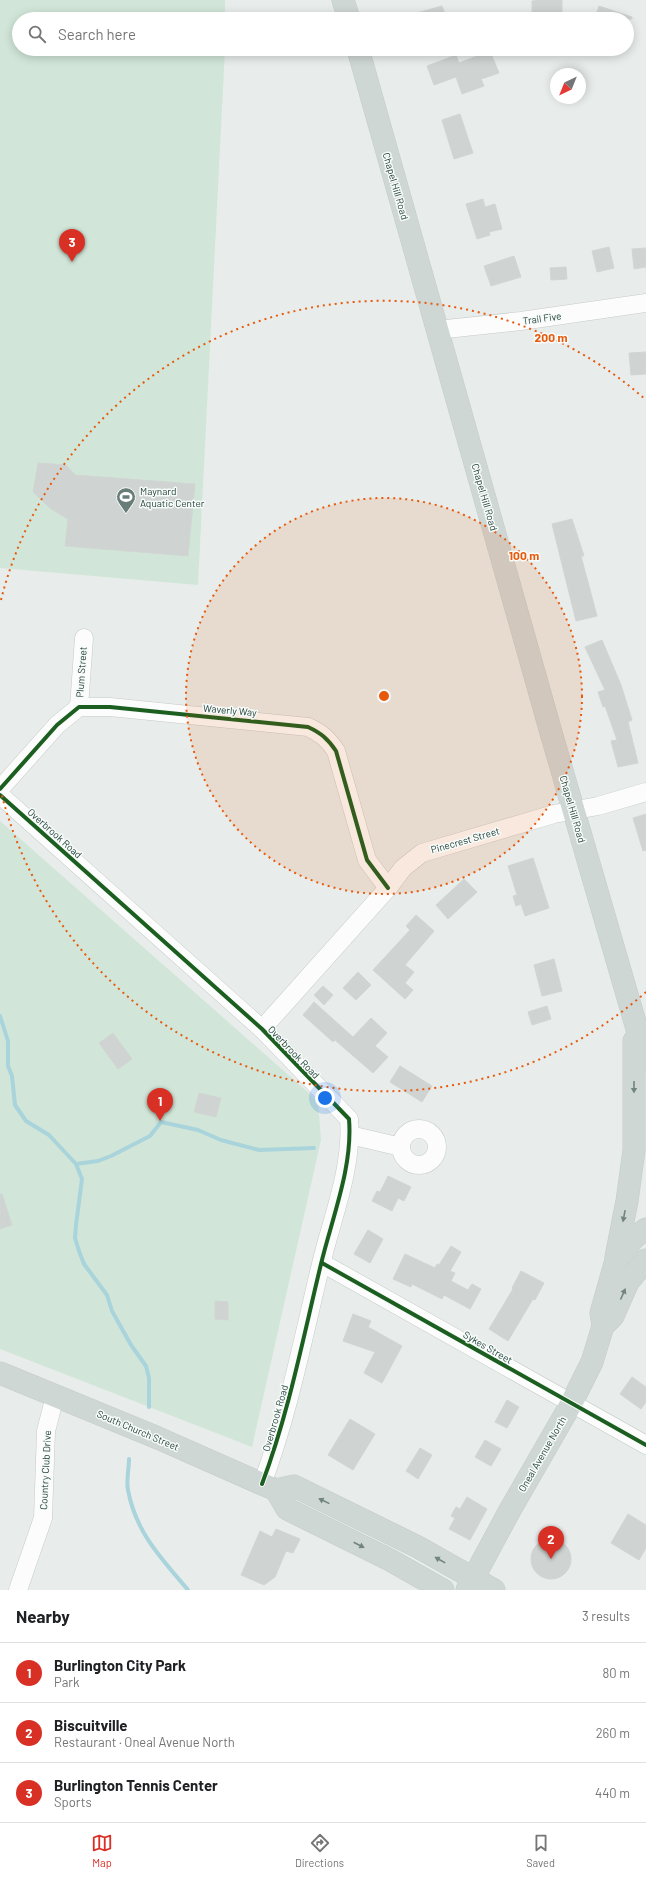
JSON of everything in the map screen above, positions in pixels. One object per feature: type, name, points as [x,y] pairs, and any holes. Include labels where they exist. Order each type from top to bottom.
[{"type":"main road","points":[[343,0],[347,12]]},
{"type":"main road","name":"Chapel Hill Road","points":[[360,56],[646,1060]]},
{"type":"main road","points":[[616,1260],[634,1150],[634,1020]]},
{"type":"main road","name":"Oneal Avenue North","points":[[471,1584],[512,1506],[571,1404],[592,1362],[603,1326],[601,1313],[616,1260],[634,1238],[646,1230]]},
{"type":"main road","name":"Oneal Avenue North","points":[[603,1326],[613,1316],[628,1282],[646,1260]]},
{"type":"main road","name":"South Church Street","points":[[0,1373],[158,1438],[269,1487]]},
{"type":"main road","points":[[269,1487],[294,1486],[418,1547],[471,1584],[494,1590]]},
{"type":"main road","points":[[269,1487],[287,1509],[390,1560],[443,1590]]},
{"type":"street","name":"Trail Five","points":[[437,330],[521,321],[646,303]]},
{"type":"street","name":"Plum Street","points":[[79,707],[84,638]]},
{"type":"street","points":[[0,789],[57,725],[79,707]]},
{"type":"street","name":"Waverly Way","points":[[79,707],[110,707],[277,723],[308,727],[321,733],[329,740],[336,751],[367,860],[388,888]]},
{"type":"street","name":"Pinecrest Street","points":[[262,1029],[388,888],[403,868],[422,853],[554,814],[598,806],[646,792]]},
{"type":"street","name":"Overbrook Road","points":[[0,795],[262,1029],[349,1119],[349,1148],[338,1202],[281,1431],[269,1487]]},
{"type":"street","points":[[350,1135],[401,1147]]},
{"type":"street","name":"Sykes Street","points":[[322,1263],[646,1445]]},
{"type":"street","name":"Country Club Drive","points":[[18,1590],[43,1518],[46,1431],[55,1396]]},
{"type":"green space","points":[[0,0],[225,0],[225,12],[12,12],[12,56],[225,56],[198,585],[0,568]]},
{"type":"green space","points":[[0,821],[318,1101],[321,1140],[252,1447],[0,1349]]},
{"type":"building","points":[[562,0],[562,12],[532,12],[532,1]]},
{"type":"building","points":[[442,6],[444,12],[420,12]]},
{"type":"building","points":[[599,6],[617,12],[597,12]]},
{"type":"building","points":[[453,56],[456,56],[459,63],[477,56],[492,56],[499,73],[481,79],[484,86],[462,94],[456,77],[434,85],[427,66]]},
{"type":"building","points":[[460,114],[473,153],[454,159],[442,120]]},
{"type":"building","points":[[483,199],[485,207],[495,204],[502,229],[489,232],[490,235],[477,239],[466,204]]},
{"type":"building","points":[[609,247],[614,268],[597,272],[592,251]]},
{"type":"building","points":[[646,248],[646,267],[634,269],[632,249]]},
{"type":"building","points":[[514,256],[521,277],[491,286],[484,266]]},
{"type":"building","points":[[566,267],[567,279],[551,280],[550,268]]},
{"type":"building","points":[[646,352],[646,374],[631,375],[629,353]]},
{"type":"building","name":"Maynard Aquatic Center","points":[[38,463],[66,465],[75,475],[195,484],[188,556],[65,546],[68,519],[51,509],[33,492]]},
{"type":"building","points":[[572,519],[584,556],[581,556],[597,616],[576,621],[552,524]]},
{"type":"building","points":[[602,640],[621,685],[632,720],[628,722],[638,763],[618,767],[611,741],[617,740],[605,706],[603,707],[598,692],[605,690],[585,647]]},
{"type":"building","points":[[646,814],[646,850],[643,851],[633,818]]},
{"type":"building","points":[[533,858],[549,908],[525,916],[521,904],[516,906],[513,896],[517,895],[508,866]]},
{"type":"building","points":[[464,879],[477,892],[448,919],[436,905]]},
{"type":"building","points":[[416,915],[434,931],[405,965],[414,972],[405,983],[413,990],[405,999],[373,970],[410,930],[406,926]]},
{"type":"building","points":[[554,959],[562,991],[542,996],[534,965]]},
{"type":"building","points":[[358,972],[371,985],[356,1000],[343,988]]},
{"type":"building","points":[[323,986],[333,995],[324,1005],[314,995]]},
{"type":"building","points":[[314,1002],[353,1037],[371,1018],[387,1033],[375,1046],[388,1057],[373,1073],[335,1040],[333,1042],[303,1015]]},
{"type":"building","points":[[547,1006],[551,1019],[532,1025],[528,1012]]},
{"type":"building","points":[[113,1033],[132,1059],[118,1069],[99,1043]]},
{"type":"building","points":[[400,1066],[432,1086],[422,1102],[390,1082]]},
{"type":"building","points":[[199,1093],[221,1098],[216,1117],[194,1112]]},
{"type":"building","points":[[388,1176],[411,1187],[404,1201],[398,1198],[392,1211],[372,1201],[377,1191],[380,1192]]},
{"type":"building","points":[[0,1194],[2,1194],[12,1225],[0,1229]]},
{"type":"building","points":[[368,1230],[383,1239],[370,1263],[354,1254]]},
{"type":"building","points":[[451,1246],[461,1252],[450,1271],[455,1273],[451,1281],[468,1290],[472,1284],[481,1289],[470,1309],[444,1295],[442,1299],[412,1284],[411,1287],[393,1279],[405,1254],[435,1268],[437,1264],[439,1265]]},
{"type":"building","points":[[521,1271],[544,1283],[535,1300],[533,1299],[508,1341],[489,1329],[513,1289],[512,1288]]},
{"type":"building","points":[[215,1301],[228,1302],[228,1320],[215,1319]]},
{"type":"building","points":[[353,1314],[371,1321],[368,1327],[402,1346],[382,1383],[364,1373],[375,1352],[343,1341]]},
{"type":"building","points":[[632,1377],[646,1387],[646,1402],[641,1409],[620,1394]]},
{"type":"building","points":[[507,1400],[519,1407],[507,1428],[495,1422]]},
{"type":"building","points":[[350,1419],[375,1434],[353,1470],[328,1455]]},
{"type":"building","points":[[485,1440],[501,1449],[491,1466],[475,1457]]},
{"type":"building","points":[[420,1448],[432,1455],[418,1479],[406,1471]]},
{"type":"building","points":[[467,1497],[487,1509],[470,1540],[449,1529],[455,1518],[451,1516],[456,1507],[460,1509]]},
{"type":"building","points":[[628,1514],[646,1525],[646,1548],[639,1560],[611,1543]]},
{"type":"building","points":[[276,1529],[300,1539],[293,1553],[286,1551],[275,1577],[264,1585],[241,1575],[260,1531],[272,1537]]},
{"type":"building","points":[[555,1539],[562,1542],[568,1548],[571,1559],[570,1567],[562,1576],[555,1579],[547,1579],[540,1576],[532,1567],[531,1555],[534,1548],[543,1540]]},
{"type":"waterway","points":[[0,1016],[8,1041],[8,1066],[12,1076],[15,1105],[26,1121],[49,1135],[76,1164],[82,1179],[75,1238],[84,1264],[107,1295],[112,1311],[131,1345],[146,1366],[149,1378],[149,1407]]},
{"type":"waterway","points":[[76,1164],[98,1161],[111,1156],[150,1136],[161,1122],[198,1130],[221,1140],[259,1150],[314,1148]]},
{"type":"waterway","points":[[129,1459],[127,1486],[137,1519],[143,1532],[159,1556],[188,1590]]},
{"type":"cycle path","points":[[0,789],[57,725],[79,707],[110,707],[308,727],[324,737],[336,751],[367,860],[388,888]]},
{"type":"cycle path","points":[[0,795],[262,1029],[349,1119],[348,1155],[341,1192],[321,1264],[288,1402],[272,1457],[262,1484]]},
{"type":"cycle path","points":[[322,1263],[646,1445]]},
{"type":"place","name":"Burlington Tennis Center","points":[[72,262]]},
{"type":"place","name":"Maynard Aquatic Center","points":[[126,514]]},
{"type":"place","name":"Burlington City Park","points":[[160,1121]]},
{"type":"place","name":"Biscuitville","points":[[551,1559]]}]
